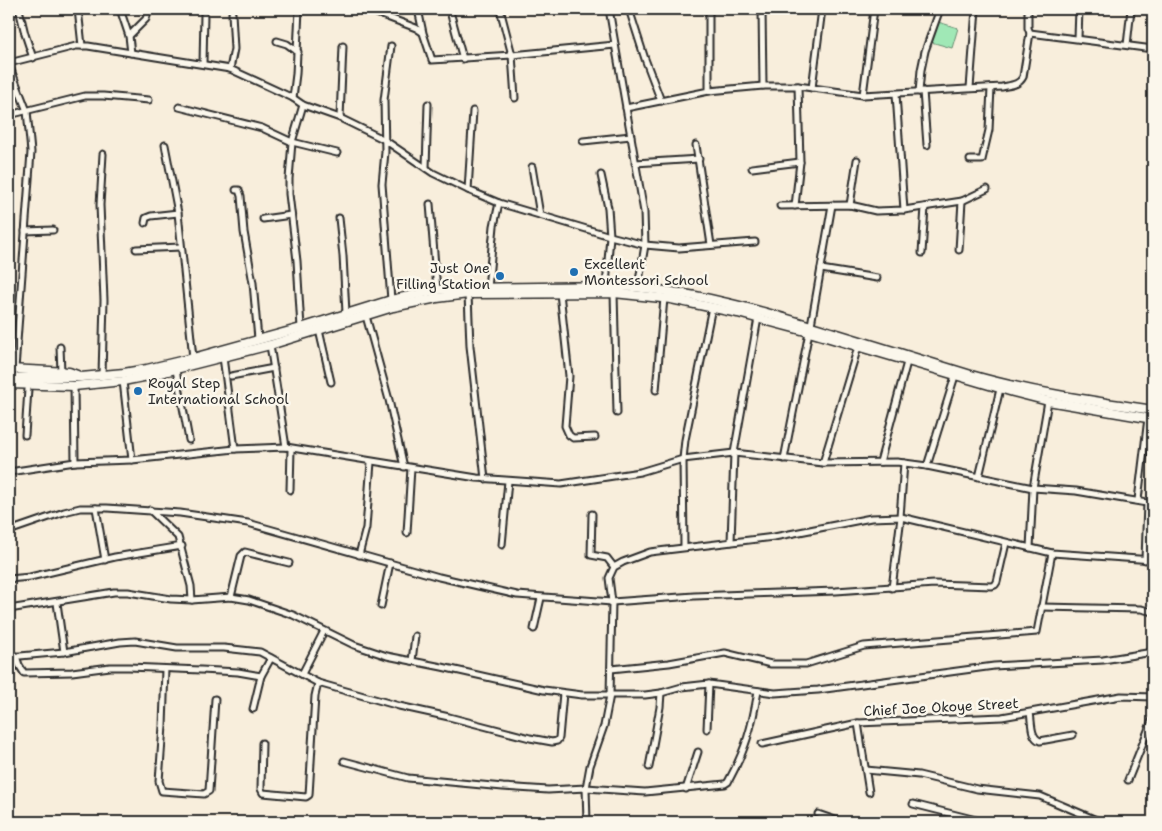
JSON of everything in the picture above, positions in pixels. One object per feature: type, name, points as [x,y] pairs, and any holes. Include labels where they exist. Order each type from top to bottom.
[{"type":"main road","points":[[9,384],[124,373],[193,358],[301,328],[391,300],[437,290],[606,286],[638,287],[712,300],[972,375],[1059,395],[1153,410]]},
{"type":"main road","points":[[9,389],[61,390],[72,386],[123,381],[176,370],[270,345],[414,302],[468,294],[614,293],[664,298],[810,328],[858,347],[1000,389],[1048,401],[1150,418]]},
{"type":"main road","points":[[12,369],[74,372],[81,377]]},
{"type":"main road","points":[[9,378],[55,381],[72,386]]},
{"type":"street","points":[[19,9],[33,58]]},
{"type":"street","points":[[78,9],[82,46]]},
{"type":"street","points":[[120,9],[129,36],[131,53]]},
{"type":"street","points":[[129,36],[146,19],[149,9]]},
{"type":"street","points":[[293,98],[298,52],[299,9]]},
{"type":"street","points":[[366,9],[416,28],[422,33]]},
{"type":"street","points":[[418,9],[422,33],[432,60],[512,55],[615,45]]},
{"type":"street","points":[[500,9],[512,55],[515,98]]},
{"type":"street","points":[[609,9],[644,212],[645,245],[638,287]]},
{"type":"street","points":[[629,9],[661,101]]},
{"type":"street","points":[[709,9],[709,91]]},
{"type":"street","points":[[762,9],[763,86]]},
{"type":"street","points":[[812,88],[822,9]]},
{"type":"street","points":[[863,95],[874,9]]},
{"type":"street","points":[[927,145],[921,91],[921,70],[925,51],[940,9]]},
{"type":"street","points":[[970,88],[976,9]]},
{"type":"street","points":[[626,108],[709,91],[763,86],[798,86],[863,95],[1002,87],[1021,81],[1023,77],[1030,32],[1028,28],[1028,9]]},
{"type":"street","points":[[1078,38],[1079,9]]},
{"type":"street","points":[[1127,45],[1131,9]]},
{"type":"street","points":[[230,69],[234,49],[232,13]]},
{"type":"street","points":[[203,64],[204,14]]},
{"type":"street","points":[[451,15],[463,59]]},
{"type":"street","points":[[1030,32],[1153,49]]},
{"type":"street","points":[[277,41],[287,44],[298,52]]},
{"type":"street","points":[[12,369],[31,152],[27,110],[9,64],[82,46],[230,69],[293,98],[303,105],[340,118],[384,139],[426,168],[468,190],[500,203],[610,236],[645,245],[679,248],[755,242]]},
{"type":"street","points":[[340,118],[343,46]]},
{"type":"street","points":[[391,46],[384,100],[385,152],[382,184],[391,300]]},
{"type":"street","points":[[795,206],[800,162],[798,86]]},
{"type":"street","points":[[970,160],[982,160],[989,130],[991,88]]},
{"type":"street","points":[[896,94],[904,210]]},
{"type":"street","points":[[9,115],[90,96],[149,100]]},
{"type":"street","points":[[426,168],[428,104]]},
{"type":"street","points":[[301,328],[289,179],[292,142],[303,105]]},
{"type":"street","points":[[179,107],[262,128],[292,142],[337,153]]},
{"type":"street","points":[[468,190],[473,111]]},
{"type":"street","points":[[583,141],[630,136]]},
{"type":"street","points":[[165,145],[178,213],[193,358]]},
{"type":"street","points":[[696,145],[711,245]]},
{"type":"street","points":[[102,375],[104,300],[100,205],[104,154]]},
{"type":"street","points":[[635,163],[698,159]]},
{"type":"street","points":[[850,205],[857,160]]},
{"type":"street","points":[[752,168],[800,162]]},
{"type":"street","points":[[532,167],[540,214]]},
{"type":"street","points":[[601,175],[608,208],[610,236],[606,286]]},
{"type":"street","points":[[780,206],[850,205],[876,211],[904,210],[962,201],[987,189]]},
{"type":"street","points":[[236,190],[239,190],[241,196],[244,232],[253,283],[258,339]]},
{"type":"street","points":[[959,250],[962,201]]},
{"type":"street","points":[[488,288],[494,226],[500,203]]},
{"type":"street","points":[[430,204],[437,290]]},
{"type":"street","points":[[784,459],[832,205]]},
{"type":"street","points":[[922,253],[925,207]]},
{"type":"street","points":[[145,223],[146,218],[151,216],[178,213]]},
{"type":"street","points":[[263,219],[291,215]]},
{"type":"street","points":[[339,218],[346,313]]},
{"type":"street","points":[[24,230],[53,230]]},
{"type":"street","points":[[136,249],[181,247]]},
{"type":"street","points":[[821,269],[877,278]]},
{"type":"street","points":[[560,293],[569,376],[565,426],[569,435],[573,438],[595,437]]},
{"type":"street","points":[[614,293],[617,413]]},
{"type":"street","points":[[468,294],[470,346],[485,479]]},
{"type":"street","points":[[656,390],[664,298]]},
{"type":"street","points":[[684,547],[683,459],[685,440],[712,307]]},
{"type":"street","points":[[366,316],[389,400],[404,467]]},
{"type":"street","points":[[731,542],[734,453],[758,318]]},
{"type":"street","points":[[319,330],[330,382]]},
{"type":"street","points":[[270,345],[288,448],[290,490]]},
{"type":"street","points":[[60,347],[61,372]]},
{"type":"street","points":[[823,463],[858,347]]},
{"type":"street","points":[[223,358],[234,449]]},
{"type":"street","points":[[880,462],[907,362]]},
{"type":"street","points":[[231,376],[274,368]]},
{"type":"street","points":[[176,370],[189,440]]},
{"type":"street","points":[[927,466],[955,376]]},
{"type":"street","points":[[123,381],[132,460]]},
{"type":"street","points":[[72,386],[75,462]]},
{"type":"street","points":[[25,435],[28,389]]},
{"type":"street","points":[[979,477],[1000,389]]},
{"type":"street","points":[[1030,548],[1033,488],[1048,401]]},
{"type":"street","points":[[1138,500],[1150,418]]},
{"type":"street","points":[[9,472],[75,462],[132,460],[234,449],[288,448],[485,479],[561,484],[640,472],[683,459],[734,453],[823,463],[904,463],[1033,488],[1076,491],[1150,503],[1145,560]]},
{"type":"street","points":[[359,555],[366,528],[372,462]]},
{"type":"street","points":[[892,588],[901,517],[904,463]]},
{"type":"street","points":[[407,534],[411,468]]},
{"type":"street","points":[[502,545],[508,481]]},
{"type":"street","points":[[9,531],[64,512],[96,508],[149,510],[230,519],[439,577],[517,595],[612,602],[694,596],[892,588],[934,584],[995,585],[1006,543]]},
{"type":"street","points":[[96,508],[105,560]]},
{"type":"street","points":[[149,510],[174,533],[182,546],[191,586],[192,600]]},
{"type":"street","points":[[592,514],[591,555],[607,558],[614,567]]},
{"type":"street","points":[[587,822],[586,788],[590,766],[604,726],[610,696],[612,602],[610,578],[614,567],[623,562],[650,552],[774,537],[871,518],[901,517],[1052,553],[1153,560]]},
{"type":"street","points":[[9,579],[30,577],[105,560],[182,546]]},
{"type":"street","points":[[231,597],[241,556],[244,552],[289,563]]},
{"type":"street","points":[[612,669],[669,663],[725,653],[771,664],[806,664],[864,646],[1037,632],[1052,553]]},
{"type":"street","points":[[381,606],[390,563]]},
{"type":"street","points":[[9,609],[57,603],[114,592],[192,600],[231,597],[249,600],[280,610],[324,631],[380,654],[563,693],[610,696],[660,693],[682,687],[709,684],[775,692],[818,690],[994,666],[1103,660],[1153,652]]},
{"type":"street","points":[[534,629],[541,598]]},
{"type":"street","points":[[57,603],[64,652]]},
{"type":"street","points":[[1041,607],[1141,609],[1153,612]]},
{"type":"street","points":[[302,674],[324,631]]},
{"type":"street","points":[[412,661],[415,636]]},
{"type":"street","points":[[9,657],[64,652],[135,641],[177,648],[224,648],[260,652],[318,682],[399,706],[552,742],[557,741],[559,738],[563,693]]},
{"type":"street","points":[[16,656],[19,666],[24,673],[72,672],[110,667],[229,671],[261,676]]},
{"type":"street","points":[[253,709],[261,676],[270,658]]},
{"type":"street","points":[[165,670],[159,781],[162,791],[204,794],[208,790],[215,699]]},
{"type":"street","points":[[262,743],[261,789],[263,793],[306,797],[309,795],[315,696],[318,682]]},
{"type":"street","points":[[707,729],[709,684]]},
{"type":"street","points":[[344,760],[416,779],[502,788],[548,790],[586,788],[645,792],[724,784],[728,782],[745,748],[752,726],[758,691]]},
{"type":"street","points":[[649,767],[660,707],[660,693]]},
{"type":"street","name":"Chief Joe Okoye Street","points":[[762,744],[858,723],[1002,717],[1121,696],[1153,696]]},
{"type":"street","points":[[1030,713],[1035,739],[1040,741],[1073,735]]},
{"type":"street","points":[[1128,780],[1153,718]]},
{"type":"street","points":[[858,723],[869,792]]},
{"type":"street","points":[[686,789],[698,752]]},
{"type":"street","points":[[866,770],[919,775],[977,789],[1040,796],[1101,822]]},
{"type":"street","points":[[913,804],[984,822]]},
{"type":"street","points":[[818,814],[841,822]]},
{"type":"green space","points":[[938,22],[958,28],[952,48],[931,42]]},
{"type":"place","name":"Excellent Montessori School","points":[[574,272]]},
{"type":"place","name":"Just One Filling Station","points":[[500,276]]},
{"type":"place","name":"Royal Step International School","points":[[138,391]]}]
